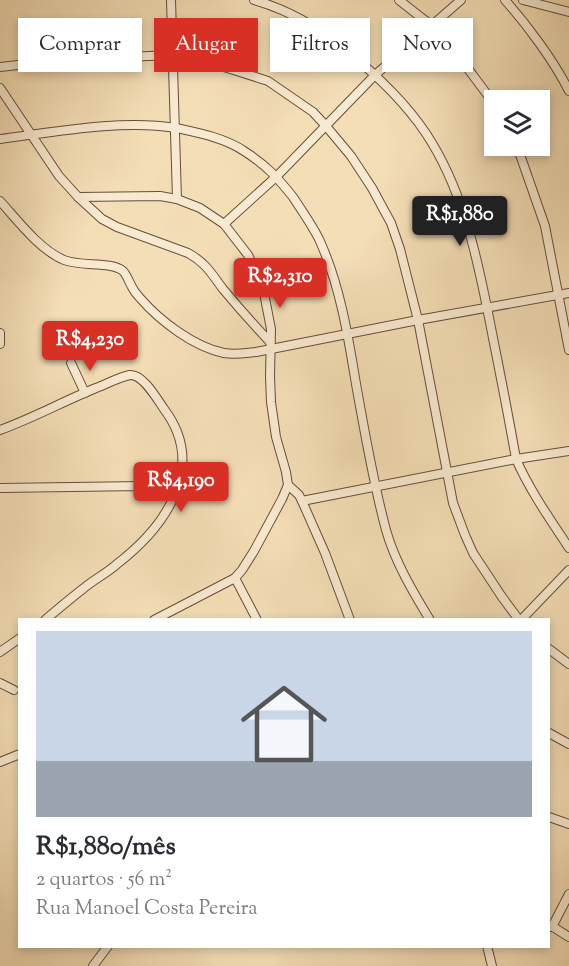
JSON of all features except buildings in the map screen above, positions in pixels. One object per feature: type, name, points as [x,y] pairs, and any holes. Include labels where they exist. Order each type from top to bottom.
[{"type":"street","points":[[171,0],[171,18]]},
{"type":"street","points":[[254,0],[271,5],[306,22],[339,44],[406,106],[432,142],[453,182],[467,225],[487,308],[516,459],[537,501],[569,548]]},
{"type":"street","points":[[399,0],[422,18]]},
{"type":"street","points":[[441,18],[460,0]]},
{"type":"street","points":[[507,0],[531,32],[569,92]]},
{"type":"street","points":[[523,0],[543,3],[569,12]]},
{"type":"street","points":[[0,67],[61,60],[154,56]]},
{"type":"street","points":[[224,224],[277,176],[382,69]]},
{"type":"street","points":[[172,72],[177,199]]},
{"type":"street","points":[[243,72],[268,81],[313,112],[351,156],[372,188],[391,224],[400,249],[418,320],[453,503],[473,553],[518,618]]},
{"type":"street","points":[[470,72],[484,90]]},
{"type":"street","points":[[0,88],[59,176],[78,197],[102,219],[117,227],[199,259],[208,267],[270,346]]},
{"type":"street","points":[[0,139],[106,126],[136,125],[175,128],[224,140],[243,150],[277,176],[319,238],[333,274],[349,334],[375,486],[387,532],[401,567],[429,618]]},
{"type":"street","points":[[521,156],[544,226],[569,350]]},
{"type":"street","points":[[78,197],[160,196],[177,199],[200,208],[224,224],[248,255],[257,274],[264,293],[271,329],[271,402],[276,437],[288,485],[251,556],[235,578],[158,618]]},
{"type":"street","points":[[0,201],[37,241],[53,254],[81,265],[109,266],[123,271],[132,288],[150,308],[182,334],[206,348],[233,354],[256,352],[270,346],[349,334],[569,293]]},
{"type":"street","points":[[0,333],[0,344]]},
{"type":"street","points":[[72,363],[85,393]]},
{"type":"street","points":[[0,430],[133,375],[145,383],[168,414],[179,437],[183,460],[182,474],[166,514],[135,549],[47,618]]},
{"type":"street","points":[[302,501],[569,450]]},
{"type":"street","points":[[288,485],[302,501],[325,553],[349,618]]},
{"type":"street","points":[[0,488],[178,487]]},
{"type":"street","points":[[522,618],[569,570]]},
{"type":"street","points":[[235,578],[256,618]]},
{"type":"street","points":[[0,652],[18,639]]},
{"type":"street","points":[[550,650],[569,664]]},
{"type":"street","points":[[0,683],[14,690]]},
{"type":"street","points":[[550,734],[569,744]]},
{"type":"street","points":[[0,762],[18,755]]},
{"type":"street","points":[[550,817],[569,825]]},
{"type":"street","points":[[569,894],[551,926],[569,937]]},
{"type":"street","points":[[93,966],[106,948]]},
{"type":"street","points":[[488,948],[492,966]]}]
